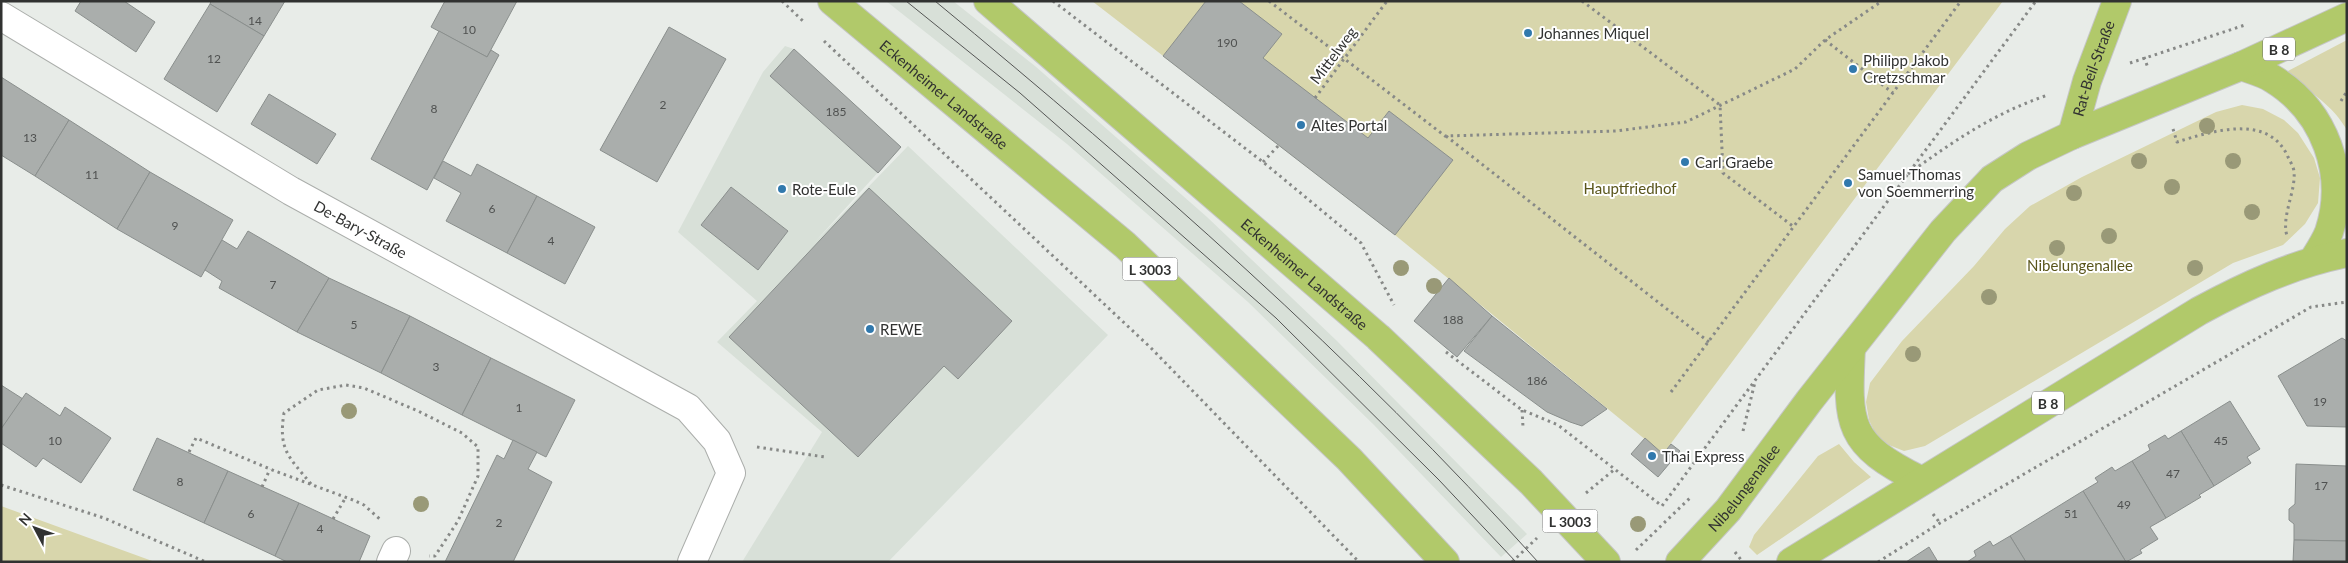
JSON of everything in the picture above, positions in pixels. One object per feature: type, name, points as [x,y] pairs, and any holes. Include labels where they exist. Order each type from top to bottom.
[{"type":"main road","name":"Eckenheimer Landstraße","points":[[832,1],[1125,245],[1349,459],[1445,562]]},
{"type":"main road","name":"Eckenheimer Landstraße","points":[[988,1],[1378,337],[1531,482],[1619,558]]},
{"type":"main road","name":"Rat-Beil-Straße","points":[[2072,136],[2087,81],[2117,1]]},
{"type":"main road","name":"Nibelungenallee","points":[[1680,562],[1728,510],[1943,231],[1992,179],[2028,156],[2241,66],[2347,17]]},
{"type":"main road","points":[[2241,66],[2272,78],[2299,97],[2319,123],[2330,145],[2336,170],[2337,195],[2329,232],[2314,260]]},
{"type":"main road","name":"B 8","points":[[1791,562],[1920,480],[2199,311],[2253,282],[2314,260],[2347,252]]},
{"type":"main road","points":[[1851,348],[1849,394],[1852,416],[1860,436],[1868,448],[1886,462],[1920,480]]},
{"type":"street","name":"De-Bary-Straße","points":[[1,16],[291,192],[688,408],[717,441],[731,473],[692,562]]},
{"type":"path","points":[[782,1],[810,28]]},
{"type":"path","points":[[1053,1],[1263,162],[1361,243],[1396,309]]},
{"type":"path","points":[[1269,1],[1709,342]]},
{"type":"path","name":"Mittelweg","points":[[1315,98],[1387,1]]},
{"type":"path","points":[[1582,1],[1720,105],[1724,173],[1794,227]]},
{"type":"path","points":[[1445,136],[1616,131],[1686,122],[1795,69],[1825,40],[1882,1]]},
{"type":"path","points":[[1671,392],[1961,1]]},
{"type":"path","points":[[1440,347],[1522,410],[1558,425],[1662,506],[2036,1]]},
{"type":"path","points":[[817,34],[1151,348],[1359,562]]},
{"type":"path","points":[[1825,40],[1893,94]]},
{"type":"path","points":[[2178,142],[2208,132],[2239,128],[2268,134],[2284,148],[2294,170],[2292,195],[2285,228]]},
{"type":"path","points":[[1263,162],[1279,145]]},
{"type":"path","points":[[1878,562],[1940,523],[2311,307],[2347,302]]},
{"type":"path","points":[[1742,435],[1756,379]]},
{"type":"path","points":[[189,452],[196,438],[270,469],[346,497],[364,505],[381,519],[394,556],[435,556],[458,521],[478,476],[478,447],[462,433],[418,411],[364,388],[346,385],[318,390],[284,413],[281,432],[286,453],[311,484]]},
{"type":"path","points":[[1522,410],[1523,430]]},
{"type":"path","points":[[717,441],[824,457]]},
{"type":"path","points":[[262,486],[270,469]]},
{"type":"path","points":[[1585,494],[1615,469]]},
{"type":"path","points":[[1,485],[104,518],[206,562]]},
{"type":"path","points":[[1619,558],[1697,491]]},
{"type":"path","points":[[333,519],[346,497]]},
{"type":"path","points":[[1930,510],[1940,523]]},
{"type":"path","points":[[1512,562],[1538,537]]},
{"type":"shaded area","points":[[886,1],[953,1],[1035,66],[1207,217],[1337,341],[1527,534],[1501,557],[1374,425],[1248,302],[1067,144]]},
{"type":"shaded area","points":[[785,46],[794,49],[901,147],[814,243],[908,146],[1108,335],[888,562],[742,562],[822,432],[717,342],[757,301],[678,232],[763,72]]},
{"type":"green space","name":"Hauptfriedhof","points":[[1092,1],[2003,1],[1663,454],[1395,235]]},
{"type":"green space","points":[[2347,40],[2347,130],[2327,105],[2284,73]]},
{"type":"green space","name":"Nibelungenallee","points":[[2242,105],[2263,109],[2284,120],[2298,133],[2314,158],[2320,178],[2318,203],[2305,224],[2283,245],[2233,263],[1925,446],[1904,451],[1889,445],[1876,435],[1869,420],[1866,402],[1870,383],[1902,341],[1974,266],[2005,229],[2030,206],[2082,177],[2216,112]]},
{"type":"green space","points":[[1839,444],[1854,462],[1871,477],[1757,555],[1749,547],[1754,535],[1818,456]]},
{"type":"green space","points":[[1,506],[155,562],[1,562]]},
{"type":"building","points":[[81,1],[124,1],[155,22],[136,52],[75,11]]},
{"type":"building","points":[[211,1],[285,1],[264,36],[210,4]]},
{"type":"building","points":[[445,1],[517,1],[487,57],[431,27]]},
{"type":"building","name":"Altes Portal","points":[[1206,1],[1239,1],[1282,34],[1263,58],[1368,138],[1389,111],[1453,160],[1395,235],[1163,56]]},
{"type":"building","points":[[210,4],[264,36],[217,112],[164,79]]},
{"type":"building","points":[[669,27],[726,59],[657,182],[600,150]]},
{"type":"building","points":[[439,31],[487,57],[491,50],[499,55],[427,190],[371,159]]},
{"type":"building","points":[[794,49],[901,147],[878,173],[770,76]]},
{"type":"building","points":[[1,77],[69,120],[35,176],[1,155]]},
{"type":"building","points":[[269,94],[336,134],[317,164],[251,124]]},
{"type":"building","points":[[69,120],[150,172],[117,229],[35,176]]},
{"type":"building","points":[[443,161],[471,176],[477,164],[537,196],[507,253],[446,221],[461,193],[434,178]]},
{"type":"building","points":[[150,172],[233,220],[201,277],[117,229]]},
{"type":"building","points":[[731,187],[788,231],[758,270],[701,225]]},
{"type":"building","name":"REWE","points":[[869,188],[1012,321],[958,379],[944,366],[858,457],[729,337]]},
{"type":"building","points":[[537,196],[595,227],[565,284],[507,253]]},
{"type":"building","points":[[248,231],[329,278],[297,332],[219,288],[222,281],[205,270],[222,240],[237,249]]},
{"type":"building","points":[[329,278],[410,316],[381,373],[297,332]]},
{"type":"building","points":[[1449,278],[1492,316],[1457,357],[1414,321]]},
{"type":"building","points":[[410,316],[491,358],[462,415],[381,373]]},
{"type":"building","points":[[1492,316],[1607,409],[1582,426],[1570,422],[1547,412],[1464,351]]},
{"type":"building","points":[[2342,338],[2347,341],[2347,427],[2307,426],[2278,376]]},
{"type":"building","points":[[491,358],[575,400],[546,457],[462,415]]},
{"type":"building","points":[[1,385],[23,399],[1,429]]},
{"type":"building","points":[[26,393],[60,416],[65,407],[111,438],[81,483],[43,458],[36,467],[1,443],[1,429]]},
{"type":"building","points":[[2230,401],[2260,449],[2247,457],[2251,463],[2214,486],[2181,431]]},
{"type":"building","points":[[2181,431],[2214,486],[2199,495],[2201,497],[2166,518],[2132,461],[2150,450],[2148,445],[2165,435],[2168,439]]},
{"type":"building","points":[[157,438],[228,471],[204,523],[133,490]]},
{"type":"building","points":[[1645,438],[1663,454],[1671,444],[1680,451],[1658,477],[1631,454]]},
{"type":"building","points":[[513,440],[537,452],[528,469],[552,482],[513,562],[445,562],[497,455],[504,459]]},
{"type":"building","points":[[2132,461],[2166,518],[2150,527],[2158,539],[2140,550],[2142,553],[2126,562],[2083,491],[2098,482],[2095,478],[2112,467],[2115,471]]},
{"type":"building","points":[[2296,464],[2347,466],[2347,541],[2294,540],[2294,524],[2289,520],[2289,509],[2295,504]]},
{"type":"building","points":[[228,471],[299,503],[275,556],[204,523]]},
{"type":"building","points":[[2083,491],[2126,562],[2026,562],[2010,536]]},
{"type":"building","points":[[299,503],[370,536],[359,562],[287,562],[275,556]]},
{"type":"building","points":[[2010,536],[2026,562],[1967,562],[1976,556],[1974,551],[1990,541],[1993,546]]},
{"type":"building","points":[[2294,540],[2347,541],[2347,562],[2293,562]]},
{"type":"building","points":[[1929,547],[1938,562],[1906,562]]},
{"type":"tram line","points":[[906,1],[1020,93],[1276,318],[1439,480],[1516,562]]},
{"type":"tram line","points":[[935,1],[1093,134],[1247,270],[1396,412],[1538,562]]},
{"type":"place","name":"Johannes Miquel","points":[[1528,33]]},
{"type":"place","name":"Philipp Jakob Cretzschmar","points":[[1853,69]]},
{"type":"place","name":"Altes Portal","points":[[1301,125]]},
{"type":"place","name":"Carl Graebe","points":[[1685,162]]},
{"type":"place","name":"Samuel Thomas von Soemmerring","points":[[1848,183]]},
{"type":"place","name":"Rote-Eule","points":[[782,189]]},
{"type":"place","name":"REWE","points":[[870,329]]},
{"type":"place","name":"Thai Express","points":[[1652,456]]}]
